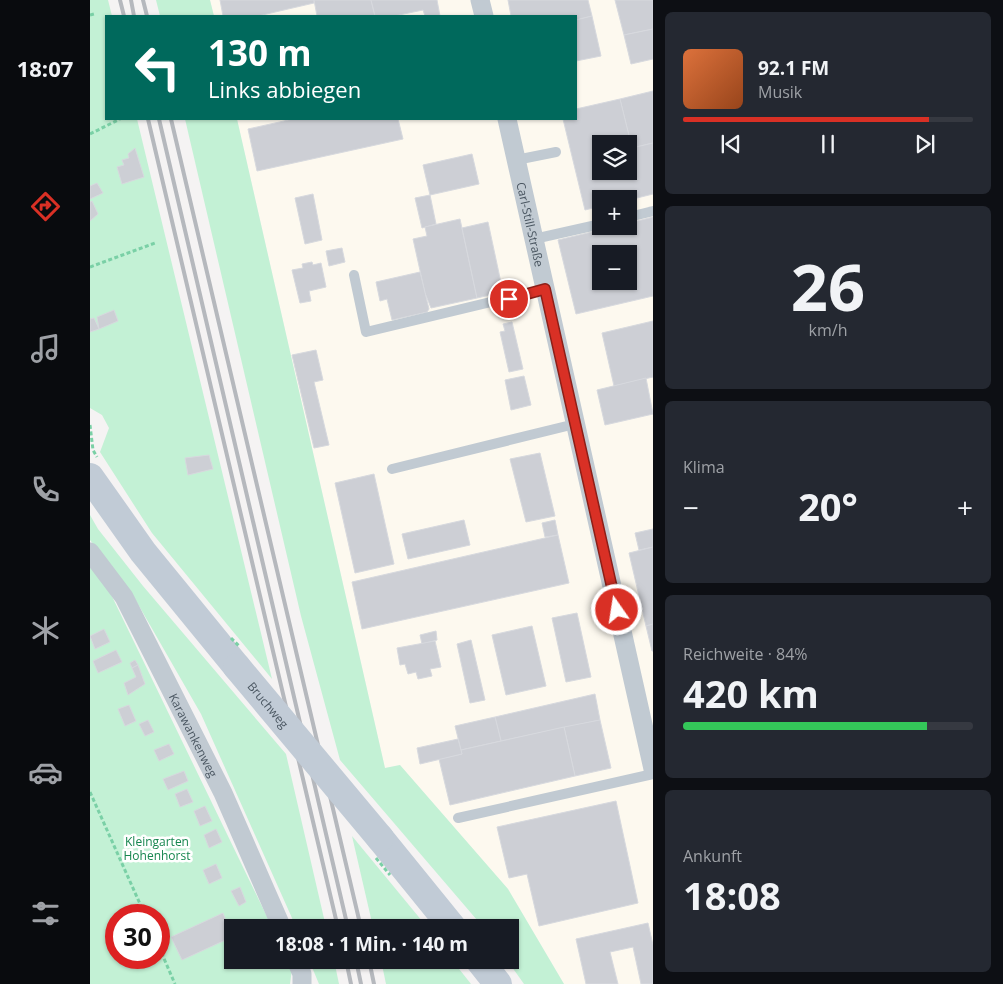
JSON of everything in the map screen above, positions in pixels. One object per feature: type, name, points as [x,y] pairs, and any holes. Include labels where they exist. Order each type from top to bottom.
[{"type":"street","points":[[480,0],[484,15]]},
{"type":"street","name":"Carl-Still-Straße","points":[[507,120],[653,769]]},
{"type":"street","name":"Bruchweg","points":[[90,478],[143,552],[445,919]]},
{"type":"street","name":"Karawankenweg","points":[[90,552],[124,597],[223,793],[278,919]]},
{"type":"street","points":[[300,969],[302,984]]},
{"type":"street","points":[[486,969],[498,984]]},
{"type":"lane","points":[[516,160],[556,152]]},
{"type":"lane","points":[[637,215],[653,211]]},
{"type":"lane","points":[[534,240],[592,226]]},
{"type":"lane","points":[[354,275],[366,332],[545,289]]},
{"type":"lane","points":[[392,469],[575,424]]},
{"type":"lane","points":[[458,818],[653,774]]},
{"type":"path","points":[[90,134],[118,120]]},
{"type":"path","points":[[90,267],[155,243]]},
{"type":"path","points":[[90,792],[140,904]]},
{"type":"path","points":[[169,969],[175,984]]},
{"type":"shaded area","points":[[210,0],[653,0],[653,984],[564,984],[508,889],[400,765],[385,768],[237,120],[577,120],[577,15],[214,15]]},
{"type":"green space","points":[[90,0],[108,0],[112,15],[105,15],[105,120],[137,120],[272,679],[152,533],[100,452],[109,428],[102,415],[90,408]]},
{"type":"green space","points":[[156,0],[210,0],[214,15],[160,15]]},
{"type":"green space","points":[[185,120],[237,120],[385,768],[400,765],[508,889],[564,984],[524,984],[513,969],[519,969],[519,919],[476,919],[340,760],[301,616]]},
{"type":"green space","points":[[90,515],[98,529],[143,586],[286,754],[324,919],[292,919],[201,714],[131,592],[90,540]]},
{"type":"green space","name":"Kleingarten Hohenhorst","points":[[90,565],[106,584],[268,919],[224,919],[224,969],[292,969],[290,984],[90,984]]},
{"type":"green space","points":[[352,836],[420,919],[371,919]]},
{"type":"green space","points":[[313,969],[336,969],[339,984],[319,984]]},
{"type":"green space","points":[[383,969],[459,969],[471,984],[386,984]]},
{"type":"building","points":[[220,0],[314,0],[314,3],[262,15],[223,15]]},
{"type":"building","points":[[314,0],[371,0],[375,15],[317,15]]},
{"type":"building","points":[[371,0],[437,0],[440,15],[425,15],[423,10],[399,15],[375,15]]},
{"type":"building","points":[[508,0],[588,0],[592,16],[577,20],[577,15],[511,15]]},
{"type":"building","points":[[615,0],[653,0],[653,29],[624,35]]},
{"type":"building","points":[[592,16],[601,56],[577,61],[577,20]]},
{"type":"building","points":[[653,29],[653,59],[631,64],[624,35]]},
{"type":"building","points":[[653,91],[653,143],[637,147],[637,135],[629,135],[620,99]]},
{"type":"building","points":[[620,99],[629,135],[592,135],[592,180],[637,180],[637,147],[653,143],[653,194],[637,198],[637,190],[592,190],[592,208],[585,210],[563,120],[577,120],[577,109]]},
{"type":"building","points":[[288,120],[398,120],[403,139],[257,171],[248,129]]},
{"type":"building","points":[[135,148],[144,177],[122,184],[117,167],[124,165],[122,160],[129,158],[128,154]]},
{"type":"building","points":[[472,154],[479,184],[430,195],[423,165]]},
{"type":"building","points":[[97,183],[103,193],[90,199],[90,186]]},
{"type":"building","points":[[313,194],[322,240],[305,244],[295,198]]},
{"type":"building","points":[[430,195],[436,224],[422,228],[415,198]]},
{"type":"building","points":[[92,201],[98,214],[90,221],[90,202]]},
{"type":"building","points":[[653,217],[653,296],[576,314],[558,240],[592,232],[592,235],[637,235],[637,221]]},
{"type":"building","points":[[460,219],[477,298],[431,308],[425,293],[413,239],[427,236],[425,227]]},
{"type":"building","points":[[488,222],[503,292],[477,298],[462,228]]},
{"type":"building","points":[[342,248],[345,262],[329,266],[326,251]]},
{"type":"building","points":[[312,262],[313,265],[321,263],[326,287],[309,291],[311,301],[300,303],[292,270],[303,268],[302,264]]},
{"type":"building","points":[[420,272],[429,309],[427,312],[392,320],[387,299],[380,301],[376,282]]},
{"type":"building","points":[[114,310],[118,321],[99,329],[97,317]]},
{"type":"building","points":[[94,318],[99,329],[90,332],[90,319]]},
{"type":"building","points":[[653,321],[653,377],[614,386],[602,333]]},
{"type":"building","points":[[512,322],[523,369],[509,372],[500,332],[505,331],[503,324]]},
{"type":"building","points":[[316,350],[323,380],[314,382],[329,445],[314,448],[292,355]]},
{"type":"building","points":[[524,376],[531,405],[511,410],[505,380]]},
{"type":"building","points":[[646,378],[653,414],[605,425],[597,390]]},
{"type":"building","points":[[540,453],[555,516],[526,522],[510,459]]},
{"type":"building","points":[[209,455],[213,469],[188,475],[185,458]]},
{"type":"building","points":[[374,474],[394,564],[355,573],[335,483]]},
{"type":"building","points":[[464,520],[470,545],[408,559],[402,534]]},
{"type":"building","points":[[555,520],[558,535],[545,537],[542,523]]},
{"type":"building","points":[[653,529],[653,547],[639,550],[635,533]]},
{"type":"building","points":[[558,535],[569,583],[362,629],[352,582]]},
{"type":"building","points":[[653,547],[653,624],[646,626],[629,553]]},
{"type":"building","points":[[577,613],[591,677],[566,682],[552,618]]},
{"type":"building","points":[[653,624],[653,651],[652,651],[646,626]]},
{"type":"building","points":[[532,626],[546,686],[506,695],[492,635]]},
{"type":"building","points":[[104,629],[110,642],[95,649],[90,636]]},
{"type":"building","points":[[436,631],[437,640],[422,644],[420,635]]},
{"type":"building","points":[[471,640],[485,700],[470,703],[457,644]]},
{"type":"building","points":[[435,641],[441,667],[430,669],[432,676],[418,679],[416,672],[408,674],[405,664],[400,665],[397,648]]},
{"type":"building","points":[[116,650],[122,662],[98,673],[93,661]]},
{"type":"building","points":[[135,660],[138,665],[132,668],[130,663]]},
{"type":"building","points":[[138,665],[145,684],[128,695],[124,683],[136,677],[132,668]]},
{"type":"building","points":[[595,694],[600,720],[501,741],[495,717]]},
{"type":"building","points":[[129,705],[136,721],[125,726],[118,709]]},
{"type":"building","points":[[495,717],[501,741],[461,750],[455,726]]},
{"type":"building","points":[[148,720],[154,732],[145,736],[139,724]]},
{"type":"building","points":[[600,720],[611,768],[575,776],[564,727]]},
{"type":"building","points":[[564,727],[575,776],[450,805],[439,759],[462,754],[461,750]]},
{"type":"building","points":[[458,739],[462,754],[420,764],[417,748]]},
{"type":"building","points":[[169,744],[174,754],[159,761],[154,750]]},
{"type":"building","points":[[184,771],[188,781],[168,790],[163,779]]},
{"type":"building","points":[[187,789],[193,802],[180,807],[175,794]]},
{"type":"building","points":[[616,801],[638,903],[539,926],[527,874],[509,878],[497,827]]},
{"type":"building","points":[[205,806],[212,821],[200,826],[194,811]]},
{"type":"building","points":[[216,829],[222,842],[209,848],[204,835]]},
{"type":"building","points":[[216,864],[222,878],[209,884],[203,870]]},
{"type":"building","points":[[240,887],[246,902],[239,906],[231,891]]},
{"type":"building","points":[[223,913],[225,919],[224,941],[182,960],[171,937]]},
{"type":"building","points":[[648,923],[653,945],[653,984],[641,984],[633,947],[610,952],[618,984],[586,984],[576,939]]},
{"type":"railway","points":[[120,0],[124,15]]},
{"type":"railway","points":[[131,0],[134,15]]},
{"type":"railway","points":[[143,0],[147,15]]},
{"type":"railway","points":[[148,120],[336,919]]},
{"type":"railway","points":[[159,120],[346,919]]},
{"type":"railway","points":[[171,120],[359,919]]},
{"type":"railway","points":[[348,969],[351,984]]},
{"type":"railway","points":[[358,969],[361,984]]},
{"type":"railway","points":[[371,969],[374,984]]},
{"type":"route","points":[[509,299],[545,289],[617,610]]}]
